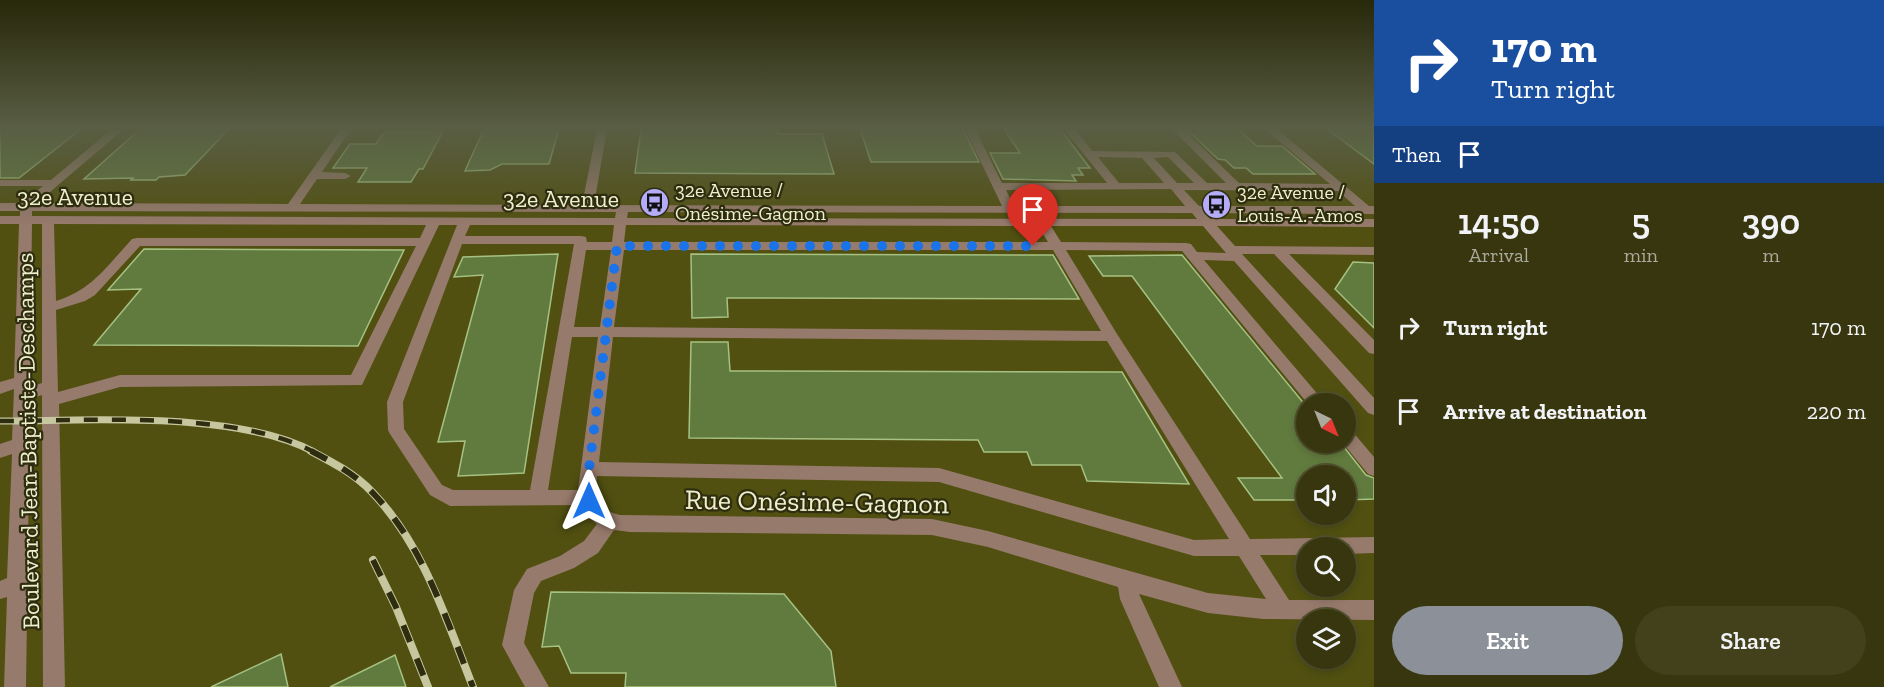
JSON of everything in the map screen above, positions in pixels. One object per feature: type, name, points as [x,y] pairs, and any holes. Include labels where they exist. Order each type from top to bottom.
[{"type":"street","points":[[26,213],[54,183],[80,161]]},
{"type":"street","points":[[291,208],[323,161]]},
{"type":"street","points":[[587,208],[596,161]]},
{"type":"street","points":[[985,161],[1010,209]]},
{"type":"street","points":[[1095,161],[1116,187]]},
{"type":"street","points":[[1151,161],[1374,409]]},
{"type":"street","points":[[1178,161],[1204,186]]},
{"type":"street","points":[[1210,161],[1235,186]]},
{"type":"street","points":[[1309,161],[1370,210]]},
{"type":"street","points":[[312,176],[345,176]]},
{"type":"street","points":[[0,183],[54,183]]},
{"type":"street","points":[[998,187],[1341,188]]},
{"type":"street","name":"32e Avenue","points":[[0,207],[48,220],[465,221],[622,215],[1010,209],[1370,210]]},
{"type":"street","name":"32e Avenue","points":[[0,220],[26,213],[291,208],[587,208],[622,215],[1042,222],[1374,223]]},
{"type":"street","name":"Boulevard Jean-Baptiste-Deschamps","points":[[15,687],[9,587],[21,444],[26,213]]},
{"type":"street","points":[[538,687],[513,645],[524,590],[534,575],[567,562],[591,547],[609,521],[595,513],[587,497],[622,215]]},
{"type":"street","name":"Boulevard Jean-Baptiste-Deschamps","points":[[48,220],[54,687]]},
{"type":"street","points":[[248,242],[265,220]]},
{"type":"street","points":[[0,388],[23,388],[51,393],[120,381],[356,381],[435,220]]},
{"type":"street","points":[[465,221],[395,402],[396,430],[436,490],[450,498],[570,499],[587,497]]},
{"type":"street","points":[[1042,222],[1284,610]]},
{"type":"street","points":[[457,240],[581,240],[538,497]]},
{"type":"street","points":[[50,307],[80,298],[90,292],[137,242],[424,242]]},
{"type":"street","points":[[580,246],[1186,247],[1309,393]]},
{"type":"street","points":[[1193,256],[1276,250],[1374,250]]},
{"type":"street","points":[[1276,250],[1374,349]]},
{"type":"street","points":[[566,332],[1111,336]]},
{"type":"street","points":[[0,451],[21,444]]},
{"type":"street","points":[[1356,448],[1374,469]]},
{"type":"street","points":[[589,469],[939,475],[1194,548],[1374,545]]},
{"type":"street","name":"Rue Onésime-Gagnon","points":[[609,521],[642,524],[932,527],[988,539],[1208,603],[1284,610],[1374,610]]},
{"type":"street","points":[[1127,581],[1130,599],[1171,687]]},
{"type":"shaded area","points":[[0,161],[1374,161],[1374,687],[0,687]]},
{"type":"building","points":[[0,161],[40,161],[19,178],[0,178]]},
{"type":"building","points":[[104,161],[198,161],[185,175],[159,177],[156,180],[84,179]]},
{"type":"building","points":[[338,161],[427,161],[411,182],[358,182],[367,168],[333,168]]},
{"type":"building","points":[[469,161],[550,161],[549,164],[502,164],[490,170],[465,171]]},
{"type":"building","points":[[637,161],[830,161],[834,174],[635,173]]},
{"type":"building","points":[[871,161],[979,162],[871,162]]},
{"type":"building","points":[[994,161],[1085,161],[1090,168],[1078,168],[1083,175],[1072,175],[1076,181],[1003,179]]},
{"type":"building","points":[[1226,161],[1300,161],[1315,174],[1253,174],[1246,168],[1234,168]]},
{"type":"building","points":[[144,249],[404,250],[358,346],[94,345],[141,289],[108,290]]},
{"type":"building","points":[[558,254],[524,473],[458,476],[465,441],[438,442],[483,275],[454,277],[463,257]]},
{"type":"building","points":[[691,254],[1053,255],[1079,299],[727,298],[728,317],[692,318]]},
{"type":"building","points":[[1182,255],[1296,394],[1296,453],[1349,453],[1366,475],[1374,478],[1374,499],[1356,500],[1356,465],[1296,465],[1296,500],[1254,500],[1238,478],[1282,478],[1132,276],[1103,276],[1089,256]]},
{"type":"building","points":[[1353,262],[1374,263],[1374,328],[1335,289]]},
{"type":"building","points":[[691,342],[728,342],[730,371],[1122,372],[1189,484],[1087,481],[1081,465],[1032,465],[1027,452],[984,452],[978,440],[689,438]]},
{"type":"building","points":[[551,592],[784,594],[831,651],[836,687],[625,687],[626,673],[571,673],[559,646],[542,647]]},
{"type":"building","points":[[281,654],[288,687],[211,687]]},
{"type":"building","points":[[395,655],[406,687],[330,687]]},
{"type":"railway","points":[[0,421],[117,420],[204,424],[244,429],[282,439],[314,452]]},
{"type":"railway","points":[[311,451],[343,469],[372,492],[406,536],[432,584],[473,687]]},
{"type":"railway","points":[[373,560],[396,607],[428,687]]},
{"type":"place","name":"32e Avenue / Onésime-Gagnon","points":[[654,202]]},
{"type":"place","name":"32e Avenue / Louis-A.-Amos","points":[[1216,204]]},
{"type":"route","points":[[589,501],[587,485],[617,246],[1033,246]]}]
